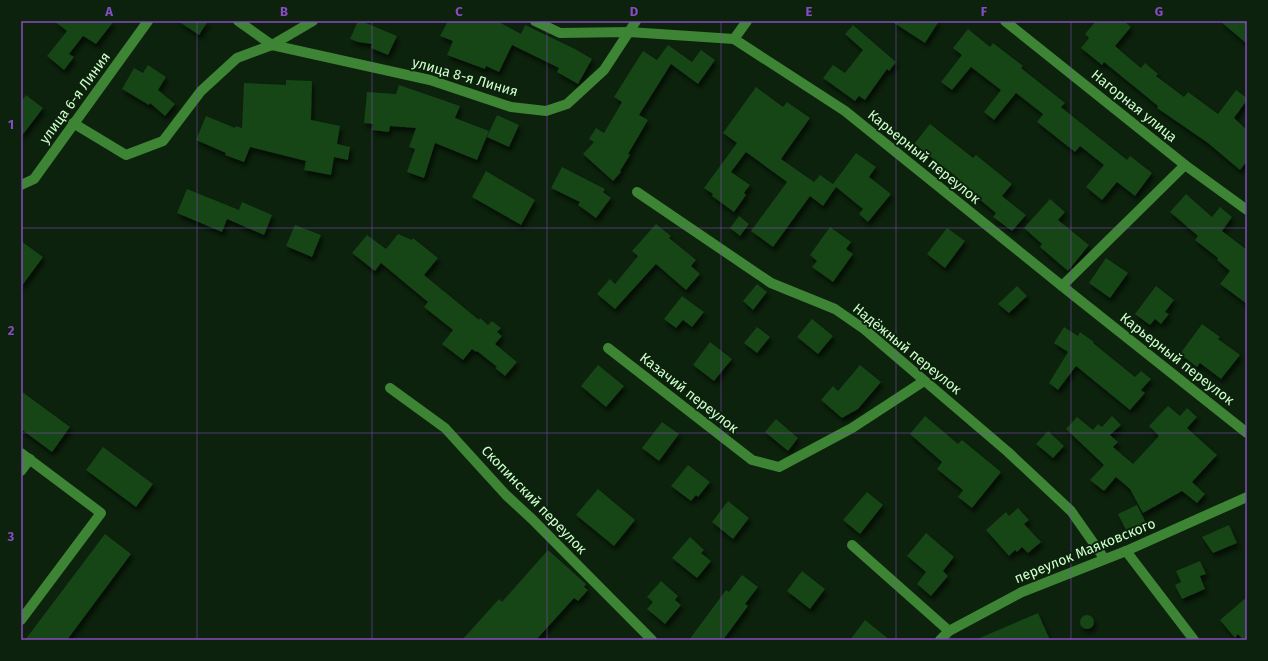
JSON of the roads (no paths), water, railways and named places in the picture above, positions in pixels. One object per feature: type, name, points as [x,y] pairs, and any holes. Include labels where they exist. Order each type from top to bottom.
[{"type":"street","name":"улица 6-я Линия","points":[[21,185],[34,179],[148,21]]},
{"type":"street","points":[[238,21],[272,45]]},
{"type":"street","points":[[73,123],[126,155],[163,141],[202,91],[238,58],[272,45],[313,21]]},
{"type":"street","name":"Карьерный переулок","points":[[535,21],[560,33],[629,32],[734,39],[845,111],[1247,433]]},
{"type":"street","name":"улица 8-я Линия","points":[[272,45],[430,80],[511,106],[546,111],[567,104],[604,70],[636,21]]},
{"type":"street","points":[[734,39],[747,21]]},
{"type":"street","name":"Нагорная улица","points":[[1005,21],[1185,165],[1247,210]]},
{"type":"street","points":[[1062,286],[1185,165]]},
{"type":"street","name":"Надёжный переулок","points":[[637,192],[771,283],[835,309],[864,329],[1008,452],[1071,511],[1104,558]]},
{"type":"street","name":"Казачий переулок","points":[[608,348],[752,460],[779,467],[852,428],[924,381]]},
{"type":"street","name":"Скопинский переулок","points":[[390,388],[445,428],[506,495],[532,519],[652,640]]},
{"type":"street","points":[[21,453],[101,513],[21,620]]},
{"type":"street","points":[[21,471],[30,459]]},
{"type":"street","name":"переулок Маяковского","points":[[940,640],[949,631],[1022,592],[1104,558],[1126,551],[1247,497]]},
{"type":"street","points":[[852,545],[949,631]]},
{"type":"street","points":[[1126,551],[1194,640]]}]
